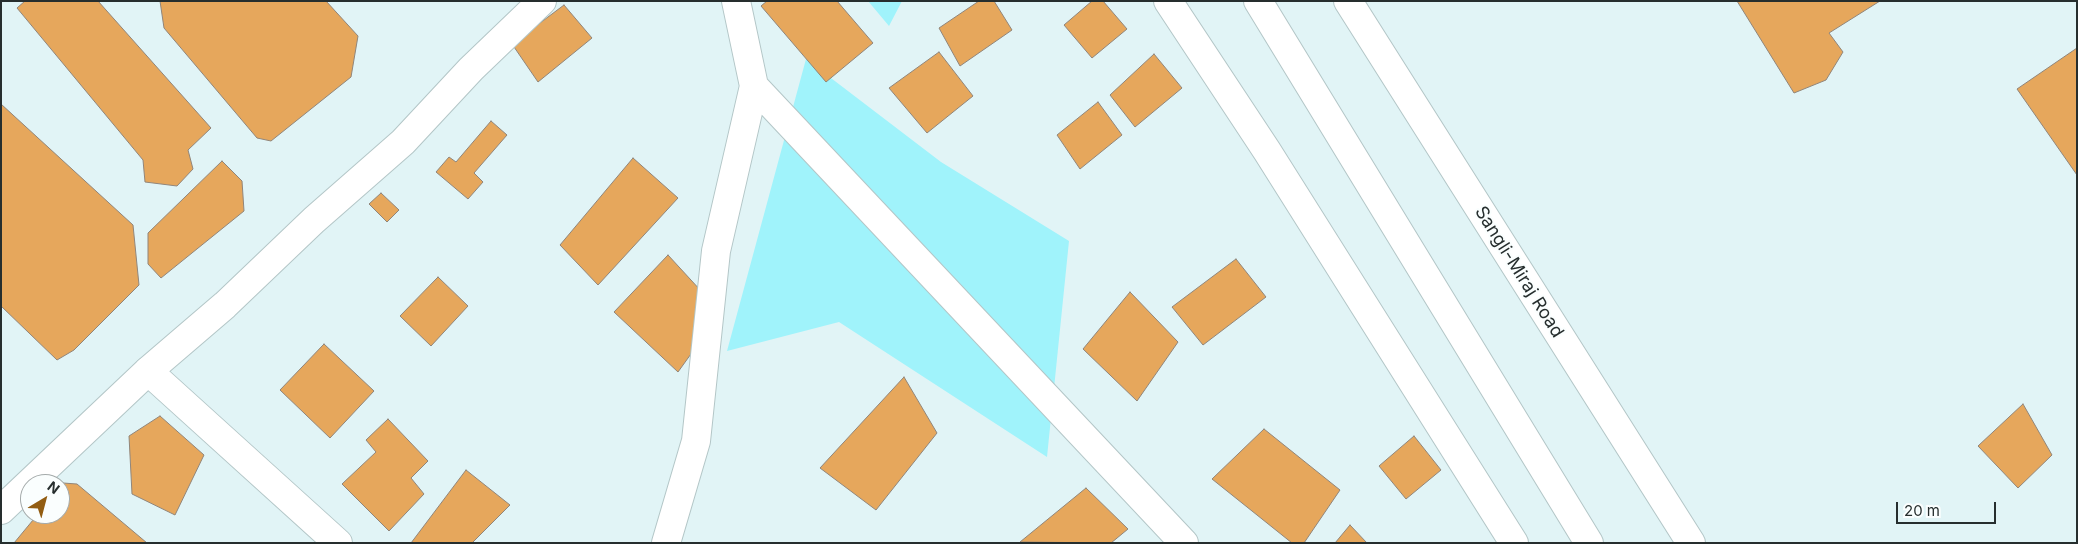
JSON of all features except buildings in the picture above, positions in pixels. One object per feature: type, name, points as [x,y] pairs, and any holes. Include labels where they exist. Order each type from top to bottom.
[{"type":"main road","points":[[1,510],[148,371],[225,306],[314,220],[403,142],[471,70],[542,1]]},
{"type":"main road","points":[[666,543],[696,441],[716,251],[754,86],[736,1]]},
{"type":"main road","points":[[1168,1],[1267,151],[1514,543]]},
{"type":"main road","points":[[1258,1],[1589,543]]},
{"type":"main road","name":"Sangli-Miraj Road","points":[[1348,1],[1690,543]]},
{"type":"main road","points":[[754,86],[1184,543]]},
{"type":"main road","points":[[148,371],[338,543]]},
{"type":"shaded area","points":[[868,1],[902,1],[889,26]]},
{"type":"shaded area","points":[[806,59],[941,162],[1069,241],[1047,457],[839,322],[727,351]]}]
